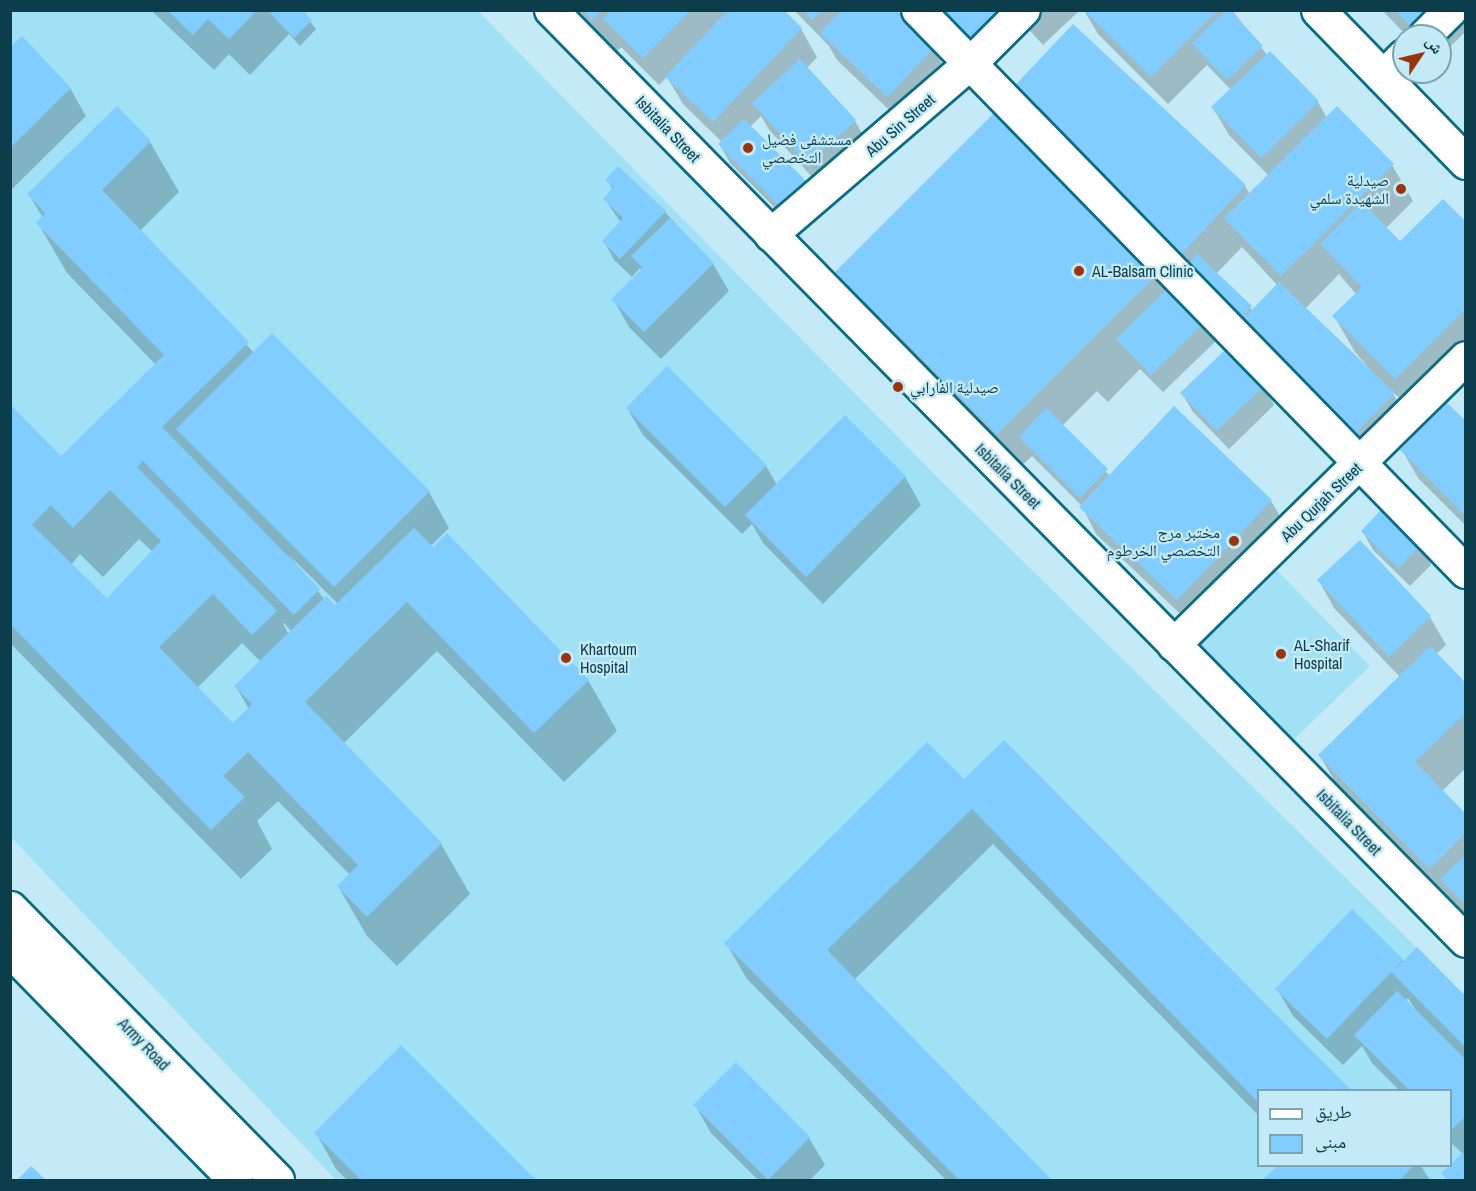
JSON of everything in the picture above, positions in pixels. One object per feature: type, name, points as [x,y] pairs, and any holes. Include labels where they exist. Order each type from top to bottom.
[{"type":"main road","points":[[1318,10],[1392,66]]},
{"type":"main road","points":[[1407,84],[1466,162]]},
{"type":"main road","name":"Army Road","points":[[10,908],[277,1180]]},
{"type":"main road","name":"Army Road","points":[[10,950],[229,1177]]},
{"type":"street","name":"Isbitalia Street","points":[[551,10],[1466,941]]},
{"type":"street","points":[[918,10],[1466,572]]},
{"type":"street","name":"Abu Sin Street","points":[[771,235],[970,64],[1024,10]]},
{"type":"street","points":[[1437,24],[1451,10]]},
{"type":"street","name":"Abu Qurjah Street","points":[[1174,645],[1466,358]]},
{"type":"shaded area","name":"Khartoum Hospital","points":[[11,11],[478,11],[940,480],[1465,995],[1465,1180],[336,1180],[11,837]]},
{"type":"shaded area","name":"AL-Sharif Hospital","points":[[1272,565],[1370,666],[1289,744],[1192,643]]},
{"type":"building","points":[[167,10],[257,10],[229,39],[208,19],[193,35]]},
{"type":"building","points":[[273,10],[303,10],[312,20],[294,38],[270,13]]},
{"type":"building","points":[[583,10],[601,10],[592,20]]},
{"type":"building","points":[[611,10],[691,10],[643,58],[603,19]]},
{"type":"building","points":[[728,10],[784,10],[802,28],[713,122],[665,77]]},
{"type":"building","points":[[803,10],[822,10],[812,20]]},
{"type":"building","points":[[841,10],[896,10],[935,47],[887,97],[820,33]]},
{"type":"building","points":[[924,10],[1004,10],[964,50]]},
{"type":"building","points":[[1084,10],[1218,10],[1151,77]]},
{"type":"building","points":[[1226,10],[1230,10],[1263,46],[1227,80],[1192,43]]},
{"type":"building","points":[[1395,10],[1430,10],[1416,24],[1408,24]]},
{"type":"building","points":[[1073,24],[1246,185],[1177,259],[1004,97]]},
{"type":"building","points":[[22,36],[71,88],[10,148],[10,47]]},
{"type":"building","points":[[1270,51],[1319,101],[1261,158],[1211,107]]},
{"type":"building","points":[[800,59],[856,120],[808,164],[752,103]]},
{"type":"building","points":[[117,106],[151,141],[102,190],[249,342],[162,427],[320,589],[294,615],[143,461],[137,467],[277,611],[252,635],[213,594],[159,647],[233,723],[252,704],[234,686],[326,596],[335,605],[414,528],[433,547],[447,533],[589,680],[534,733],[407,602],[305,702],[442,843],[367,917],[337,886],[358,865],[248,752],[223,776],[245,797],[211,830],[10,624],[10,404],[61,456],[164,355],[36,223],[45,213],[27,194]],"holes":[[[110,490],[161,541],[107,598],[32,525],[51,505],[73,528]]]},
{"type":"building","points":[[1337,106],[1394,164],[1281,276],[1224,218]]},
{"type":"building","points":[[998,109],[1160,271],[997,434],[835,272]]},
{"type":"building","points":[[744,119],[806,181],[780,207],[718,144]]},
{"type":"building","points":[[618,166],[666,211],[620,259],[602,241],[623,218],[603,199],[613,187],[605,180]]},
{"type":"building","points":[[1443,199],[1466,222],[1466,309],[1395,379],[1332,316],[1362,287],[1320,244],[1362,202],[1400,241]]},
{"type":"building","points":[[670,218],[714,263],[644,332],[611,299],[643,268],[631,256]]},
{"type":"building","points":[[1197,254],[1252,306],[1238,321],[1183,270]]},
{"type":"building","points":[[1279,282],[1395,393],[1353,436],[1237,325]]},
{"type":"building","points":[[1172,284],[1207,320],[1151,375],[1116,339]]},
{"type":"building","points":[[272,333],[430,491],[334,587],[176,429]]},
{"type":"building","points":[[1228,347],[1265,385],[1217,431],[1180,393]]},
{"type":"building","points":[[667,366],[767,465],[725,507],[626,408]]},
{"type":"building","points":[[1447,403],[1466,421],[1466,516],[1400,450]]},
{"type":"building","points":[[1174,406],[1272,500],[1177,600],[1079,507]]},
{"type":"building","points":[[1046,408],[1108,469],[1080,498],[1019,437]]},
{"type":"building","points":[[845,415],[906,476],[806,577],[745,515]]},
{"type":"building","points":[[1383,508],[1421,545],[1398,568],[1361,531]]},
{"type":"building","points":[[1360,540],[1431,616],[1389,657],[1317,580]]},
{"type":"building","points":[[1430,646],[1466,683],[1466,712],[1415,762],[1466,814],[1466,833],[1429,869],[1318,755]]},
{"type":"building","points":[[1004,740],[1350,1089],[1257,1089],[1257,1101],[972,809],[827,950],[1052,1180],[959,1180],[724,943],[927,742],[964,779]]},
{"type":"building","points":[[1466,854],[1466,905],[1440,879]]},
{"type":"building","points":[[1352,909],[1403,959],[1394,970],[1417,947],[1466,997],[1466,1048],[1391,972],[1327,1039],[1275,989]]},
{"type":"building","points":[[1397,991],[1466,1060],[1466,1116],[1452,1129],[1452,1089],[1408,1089],[1354,1035]]},
{"type":"building","points":[[401,1045],[536,1180],[361,1180],[314,1133]]},
{"type":"building","points":[[736,1062],[810,1137],[768,1180],[693,1105]]},
{"type":"building","points":[[1466,1150],[1466,1180],[1448,1180],[1441,1173],[1448,1167],[1452,1167],[1452,1163]]},
{"type":"building","points":[[31,1166],[46,1180],[17,1180]]},
{"type":"building","points":[[1277,1167],[1413,1167],[1399,1180],[1262,1180]]},
{"type":"place","name":"مستشفى فضيل التخصصي","points":[[748,148]]},
{"type":"place","name":"صيدلية الشهيدة سلمي","points":[[1401,189]]},
{"type":"place","name":"AL-Balsam Clinic","points":[[1079,271]]},
{"type":"place","name":"صيدلية الفارابي","points":[[898,387]]},
{"type":"place","name":"مختبر مرج التخصصي الخرطوم","points":[[1234,541]]},
{"type":"place","name":"AL-Sharif Hospital","points":[[1281,654]]},
{"type":"place","name":"Khartoum Hospital","points":[[566,658]]}]
